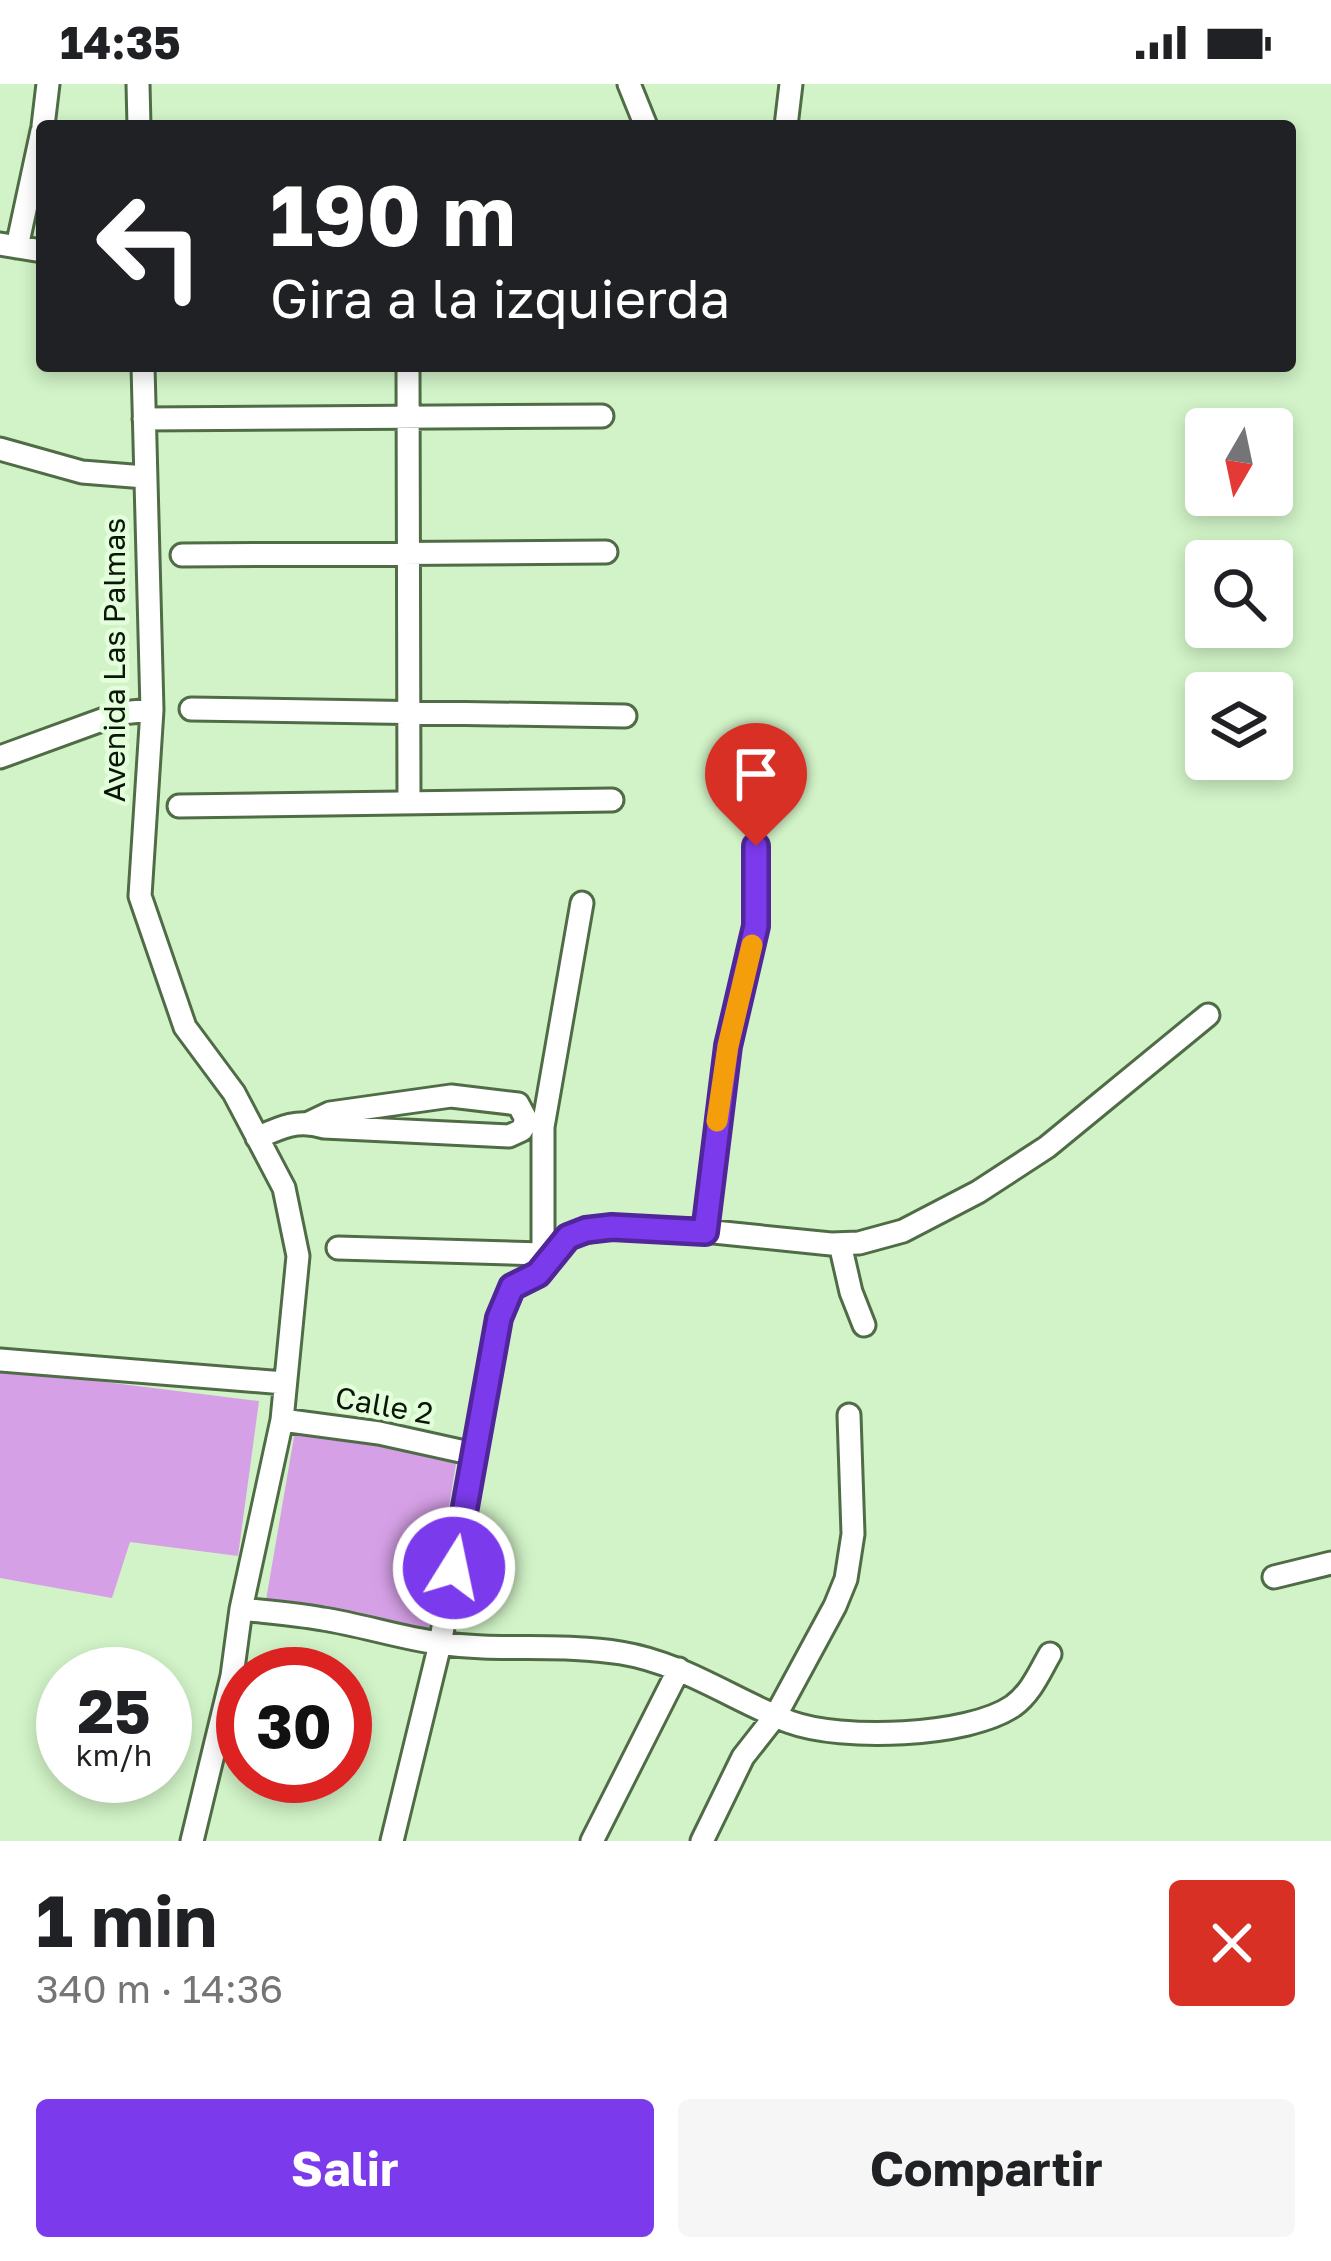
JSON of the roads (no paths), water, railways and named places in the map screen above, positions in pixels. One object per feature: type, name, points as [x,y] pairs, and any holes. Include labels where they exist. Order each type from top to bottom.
[{"type":"street","points":[[43,120],[48,84]]},
{"type":"street","points":[[138,84],[139,120]]},
{"type":"street","points":[[629,84],[644,120]]},
{"type":"street","points":[[787,120],[791,84]]},
{"type":"street","points":[[9,246],[36,150]]},
{"type":"street","name":"Avenida Las Palmas","points":[[143,372],[152,710],[140,896],[185,1027],[234,1094],[284,1188],[298,1256],[282,1420],[241,1609],[232,1676],[192,1841]]},
{"type":"street","points":[[408,372],[410,803]]},
{"type":"street","points":[[144,419],[602,416]]},
{"type":"street","points":[[0,449],[67,469],[145,477]]},
{"type":"street","points":[[182,555],[606,552]]},
{"type":"street","points":[[190,709],[625,716]]},
{"type":"street","points":[[0,757],[122,712],[152,710]]},
{"type":"street","points":[[179,806],[612,800]]},
{"type":"street","points":[[705,1232],[728,1046],[756,926],[756,846]]},
{"type":"street","points":[[542,1261],[543,1127],[582,903]]},
{"type":"street","points":[[392,1841],[440,1644],[504,1300],[512,1287],[568,1237],[586,1230],[705,1232],[840,1244],[859,1244],[903,1231],[979,1192],[1047,1147],[1208,1016]]},
{"type":"street","points":[[257,1138],[290,1123],[509,1136],[522,1130],[526,1119],[518,1104],[451,1096],[330,1113],[309,1123]]},
{"type":"street","points":[[840,1244],[864,1325]]},
{"type":"street","points":[[338,1248],[542,1261]]},
{"type":"street","points":[[0,1360],[284,1383]]},
{"type":"street","points":[[702,1841],[743,1757],[776,1715],[836,1606],[853,1534],[849,1415]]},
{"type":"street","name":"Calle 2","points":[[282,1420],[379,1433],[474,1454]]},
{"type":"street","points":[[1274,1577],[1331,1563]]},
{"type":"street","points":[[241,1609],[324,1619],[440,1644],[617,1652],[679,1669],[814,1728],[863,1732],[970,1724],[1000,1713],[1022,1698],[1050,1654]]},
{"type":"street","points":[[592,1841],[679,1669]]}]
